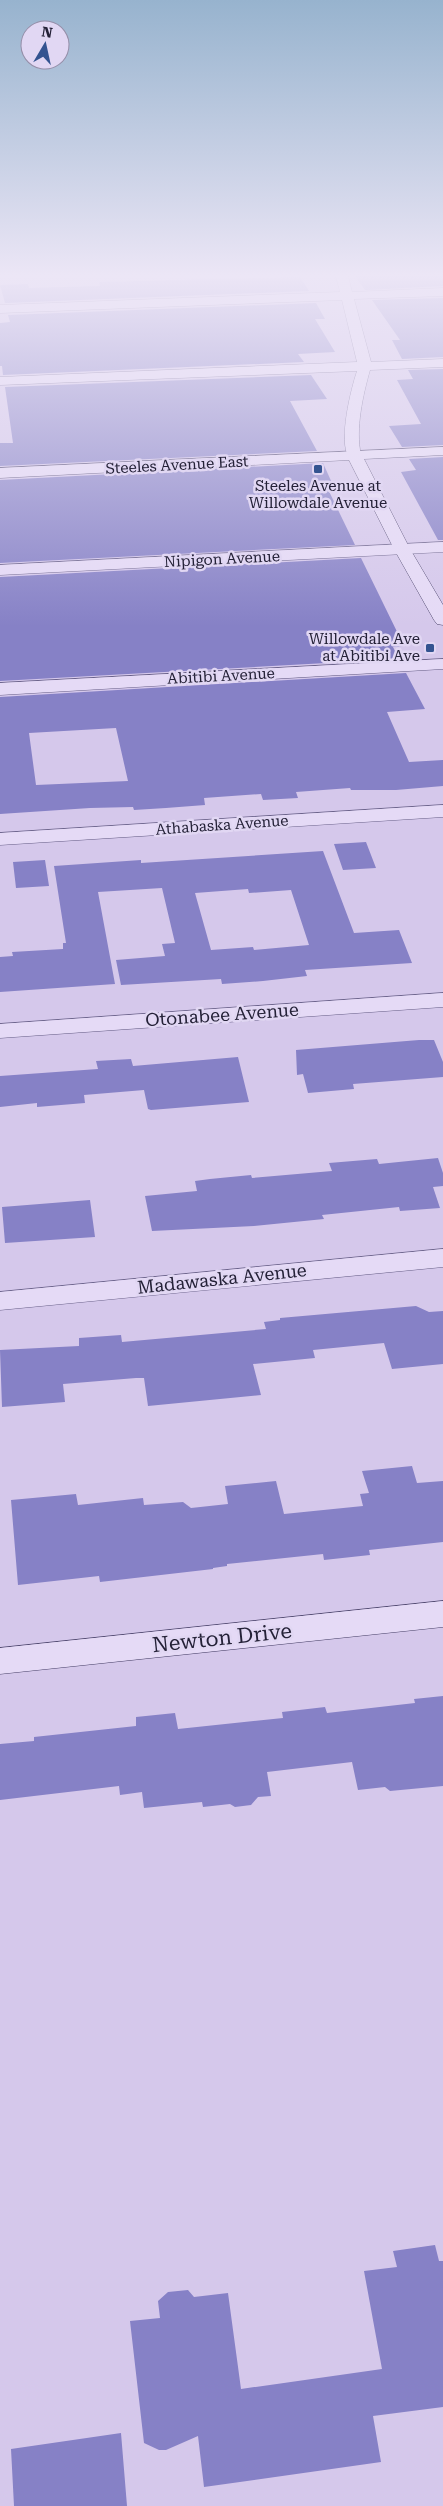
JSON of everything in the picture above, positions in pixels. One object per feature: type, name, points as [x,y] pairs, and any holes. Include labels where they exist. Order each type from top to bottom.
[{"type":"street","points":[[357,393],[352,446],[354,455],[402,549],[443,620]]},
{"type":"street","name":"Steeles Avenue East","points":[[0,473],[443,451]]},
{"type":"street","name":"Nipigon Avenue","points":[[0,570],[443,547]]},
{"type":"street","name":"Abitibi Avenue","points":[[0,689],[443,664]]},
{"type":"street","name":"Athabaska Avenue","points":[[0,839],[443,811]]},
{"type":"street","name":"Otonabee Avenue","points":[[0,1031],[443,1000]]},
{"type":"street","name":"Madawaska Avenue","points":[[0,1301],[443,1258]]},
{"type":"street","name":"Newton Drive","points":[[0,1662],[443,1614]]},
{"type":"building","points":[[6,393],[323,393],[327,399],[290,401],[317,451],[0,466],[0,443],[13,443]]},
{"type":"building","points":[[404,393],[443,393],[443,445],[402,447],[389,426],[421,424]]},
{"type":"building","points":[[443,457],[443,540],[438,540],[401,472],[416,470],[409,459]]},
{"type":"building","points":[[323,463],[332,483],[325,483],[355,545],[0,563],[0,480]]},
{"type":"building","points":[[361,558],[404,646],[393,647],[399,659],[0,681],[0,577]]},
{"type":"building","points":[[406,673],[425,709],[387,712],[409,762],[443,760],[443,786],[396,790],[351,790],[350,788],[296,792],[298,798],[263,800],[261,794],[204,798],[205,805],[166,808],[134,810],[133,807],[90,808],[0,814],[0,697]],"holes":[[[116,728],[128,781],[36,785],[29,733]]]},
{"type":"building","points":[[366,842],[376,868],[343,870],[334,844]]},
{"type":"building","points":[[323,851],[354,933],[399,930],[412,963],[305,970],[307,976],[263,981],[222,984],[221,979],[121,985],[116,960],[165,956],[162,944],[175,943],[162,888],[98,892],[115,984],[0,992],[0,957],[13,956],[12,952],[63,949],[63,943],[66,943],[54,866],[141,860],[141,863]],"holes":[[[248,889],[249,893],[291,890],[309,945],[254,950],[253,947],[211,950],[195,893]]]},
{"type":"building","points":[[45,860],[49,886],[16,888],[13,862]]},
{"type":"building","points":[[434,1040],[443,1062],[443,1077],[353,1084],[354,1089],[308,1093],[303,1074],[297,1075],[296,1050]]},
{"type":"building","points":[[238,1057],[249,1102],[151,1110],[148,1109],[144,1090],[84,1095],[85,1103],[37,1107],[37,1103],[0,1107],[0,1076],[98,1069],[96,1061],[131,1059],[133,1066]]},
{"type":"building","points":[[438,1158],[443,1173],[443,1186],[433,1187],[440,1208],[400,1211],[399,1207],[322,1215],[324,1219],[254,1226],[152,1231],[145,1196],[197,1191],[195,1181],[251,1175],[252,1178],[332,1171],[329,1163],[377,1159],[379,1164]]},
{"type":"building","points":[[90,1200],[95,1237],[5,1243],[2,1207]]},
{"type":"building","points":[[416,1306],[429,1312],[443,1311],[443,1364],[392,1369],[384,1343],[313,1350],[315,1358],[253,1364],[261,1395],[148,1406],[144,1378],[136,1378],[63,1384],[65,1402],[2,1407],[0,1350],[79,1346],[79,1338],[121,1335],[122,1342],[266,1329],[264,1322],[280,1320],[280,1318]]},
{"type":"building","points":[[412,1466],[417,1483],[443,1481],[443,1542],[369,1550],[370,1555],[324,1560],[323,1554],[227,1564],[227,1566],[213,1569],[100,1582],[99,1576],[18,1585],[11,1500],[76,1494],[78,1505],[143,1498],[144,1505],[183,1502],[191,1508],[228,1504],[225,1486],[276,1481],[284,1514],[363,1506],[360,1494],[369,1493],[362,1471]]},
{"type":"building","points":[[443,1696],[443,1786],[390,1791],[385,1787],[358,1790],[352,1762],[267,1772],[271,1796],[258,1797],[251,1805],[235,1807],[230,1804],[203,1807],[202,1802],[144,1808],[142,1792],[120,1795],[119,1786],[0,1800],[0,1744],[34,1741],[34,1737],[136,1726],[136,1717],[175,1713],[178,1729],[283,1718],[282,1712],[325,1707],[327,1713],[415,1703],[414,1699]]},
{"type":"building","points":[[435,2245],[439,2261],[443,2261],[443,2407],[373,2416],[381,2462],[204,2487],[198,2436],[166,2450],[159,2450],[144,2443],[130,2321],[160,2318],[158,2301],[168,2292],[188,2290],[194,2297],[228,2293],[241,2389],[382,2369],[364,2271],[397,2267],[393,2251]]},
{"type":"building","points":[[121,2433],[127,2506],[14,2506],[11,2449]]},
{"type":"place","name":"Steeles Avenue at Willowdale Avenue","points":[[318,469]]},
{"type":"place","name":"Willowdale Ave at Abitibi Ave","points":[[430,648]]}]
